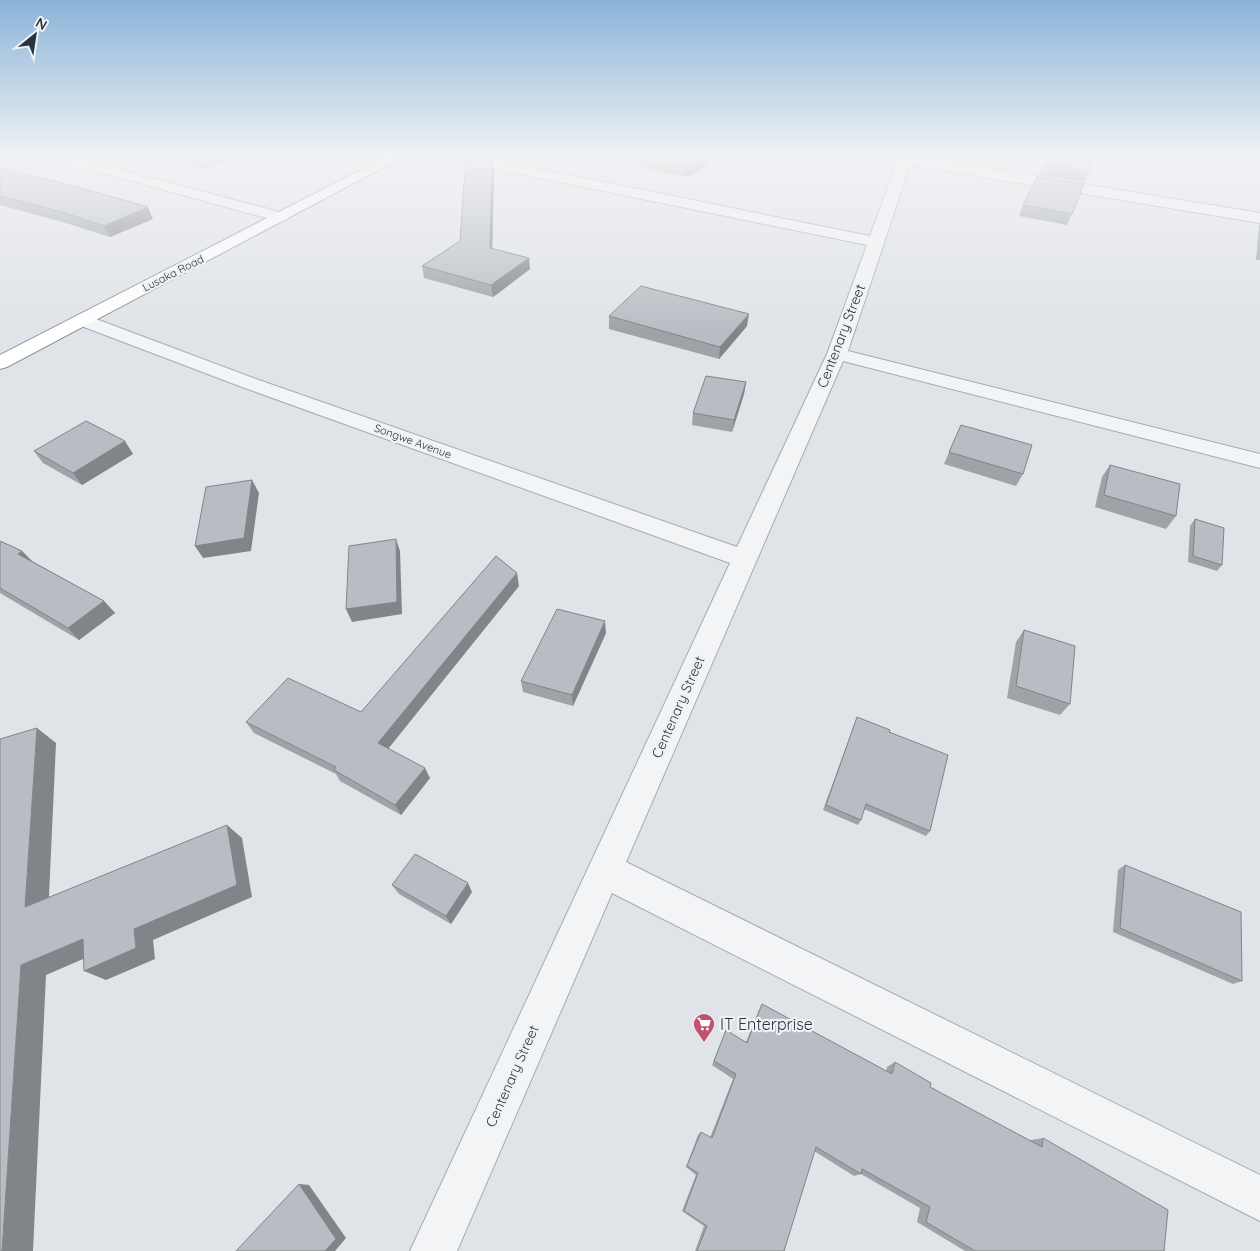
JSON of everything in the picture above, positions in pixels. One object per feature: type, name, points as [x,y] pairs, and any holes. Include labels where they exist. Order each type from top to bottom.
[{"type":"highway","name":"Lusaka Road","points":[[0,363],[287,214]]},
{"type":"street","points":[[272,214],[282,217]]},
{"type":"street","points":[[740,214],[876,242]]},
{"type":"street","name":"Centenary Street","points":[[434,1251],[837,354],[886,214]]},
{"type":"street","points":[[1239,214],[1260,218]]},
{"type":"street","name":"Songwe Avenue","points":[[82,320],[249,383],[745,559]]},
{"type":"street","points":[[837,354],[1260,460]]},
{"type":"street","points":[[604,870],[1260,1199]]},
{"type":"building","points":[[69,214],[131,214],[104,226]]},
{"type":"building","points":[[462,214],[491,214],[490,248],[529,258],[491,285],[422,266],[460,241]]},
{"type":"building","points":[[641,286],[749,314],[720,347],[609,316]]},
{"type":"building","points":[[706,376],[746,382],[734,420],[693,413]]},
{"type":"building","points":[[86,421],[125,441],[73,473],[34,451]]},
{"type":"building","points":[[961,425],[1032,445],[1023,474],[949,452]]},
{"type":"building","points":[[1110,465],[1180,484],[1176,516],[1104,495]]},
{"type":"building","points":[[252,480],[244,538],[195,546],[206,487]]},
{"type":"building","points":[[1195,519],[1224,528],[1222,565],[1193,556]]},
{"type":"building","points":[[396,539],[397,602],[346,609],[349,546]]},
{"type":"building","points":[[0,541],[22,551],[18,554],[104,601],[68,628],[0,588]]},
{"type":"building","points":[[496,556],[517,573],[378,743],[425,768],[395,805],[334,770],[336,767],[246,722],[288,678],[361,712]]},
{"type":"building","points":[[557,609],[605,621],[572,695],[521,681]]},
{"type":"building","points":[[1024,630],[1075,646],[1070,704],[1016,686]]},
{"type":"building","points":[[857,717],[890,730],[889,732],[948,755],[930,831],[866,804],[861,820],[826,805]]},
{"type":"building","points":[[37,728],[25,907],[227,825],[237,885],[134,929],[136,948],[84,971],[83,939],[21,965],[2,1251],[0,1251],[0,739]]},
{"type":"building","points":[[415,854],[468,883],[446,916],[392,885]]},
{"type":"building","points":[[1125,865],[1241,912],[1242,981],[1120,928]]},
{"type":"building","points":[[762,1004],[892,1074],[895,1062],[931,1083],[930,1087],[1042,1147],[1043,1138],[1168,1210],[1164,1251],[975,1251],[926,1222],[930,1207],[862,1169],[861,1174],[816,1147],[784,1251],[697,1251],[707,1226],[684,1211],[698,1173],[687,1166],[701,1132],[712,1138],[736,1074],[714,1061],[726,1030],[747,1043]]},
{"type":"building","points":[[299,1184],[336,1239],[325,1251],[236,1251]]},
{"type":"place","name":"IT Enterprise","points":[[704,1043]]}]
